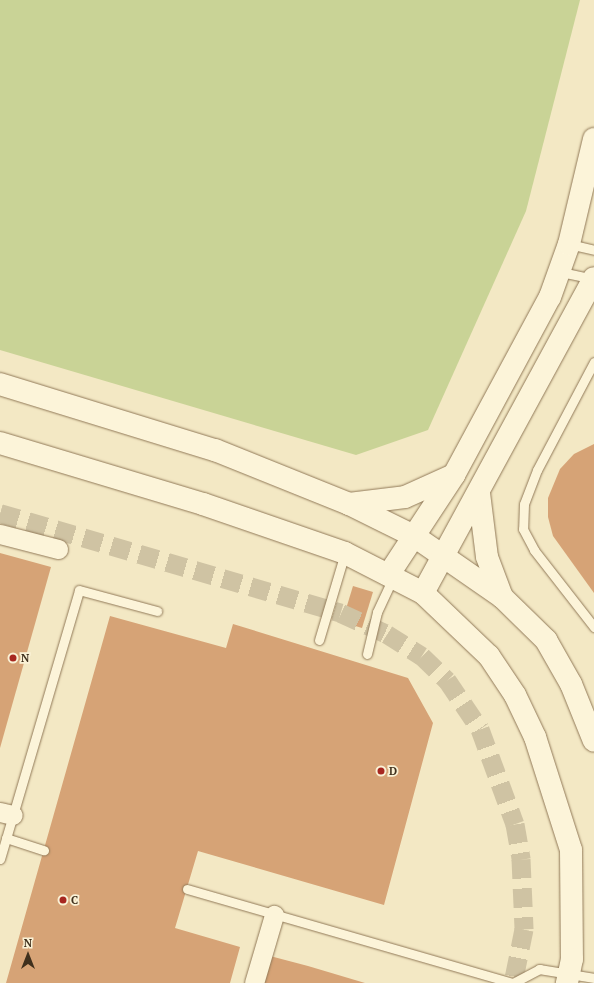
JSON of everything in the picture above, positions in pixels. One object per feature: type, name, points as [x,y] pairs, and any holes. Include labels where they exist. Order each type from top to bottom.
[{"type":"street","points":[[391,575],[414,536],[454,475],[561,272],[594,139]]},
{"type":"street","points":[[423,592],[446,556],[594,279]]},
{"type":"street","points":[[0,384],[216,450],[349,504],[414,536],[446,556],[502,596],[546,640],[571,684],[594,741]]},
{"type":"street","points":[[0,442],[203,504],[345,553],[423,592],[489,656],[515,695],[535,738],[571,850],[568,979]]},
{"type":"street","points":[[349,504],[405,498],[454,475]]},
{"type":"street","points":[[480,493],[487,557],[502,596]]},
{"type":"street","points":[[0,534],[58,549]]},
{"type":"street","points":[[254,983],[274,915]]},
{"type":"lane","points":[[569,244],[594,250]]},
{"type":"lane","points":[[561,272],[594,279]]},
{"type":"lane","points":[[594,362],[537,470],[524,504],[523,529],[534,550],[594,627]]},
{"type":"lane","points":[[319,640],[345,553]]},
{"type":"lane","points":[[367,654],[377,612],[391,575]]},
{"type":"lane","points":[[0,859],[6,838],[6,813],[79,590],[157,611]]},
{"type":"lane","points":[[6,838],[44,850]]},
{"type":"lane","points":[[187,889],[513,983],[539,970],[568,979],[594,978]]},
{"type":"green space","points":[[0,0],[580,0],[526,211],[428,430],[356,455],[0,350]]},
{"type":"building","points":[[594,444],[594,593],[553,536],[548,517],[548,498],[560,469],[574,454]]},
{"type":"building","name":"N","points":[[0,553],[51,567],[0,748]]},
{"type":"building","points":[[353,586],[373,592],[362,628],[342,622]]},
{"type":"building","points":[[110,616],[226,648],[233,624],[408,678],[433,723],[384,905],[198,851],[175,928],[240,947],[230,983],[6,983]]},
{"type":"building","points":[[270,956],[308,966],[365,983],[262,983]]},
{"type":"tunnel","points":[[0,513],[341,613],[387,634],[422,656],[447,680],[480,729],[515,824],[521,859],[524,929],[513,983]]},
{"type":"place","name":"N","points":[[13,658]]},
{"type":"place","name":"D","points":[[381,771]]},
{"type":"place","name":"C","points":[[63,900]]}]
